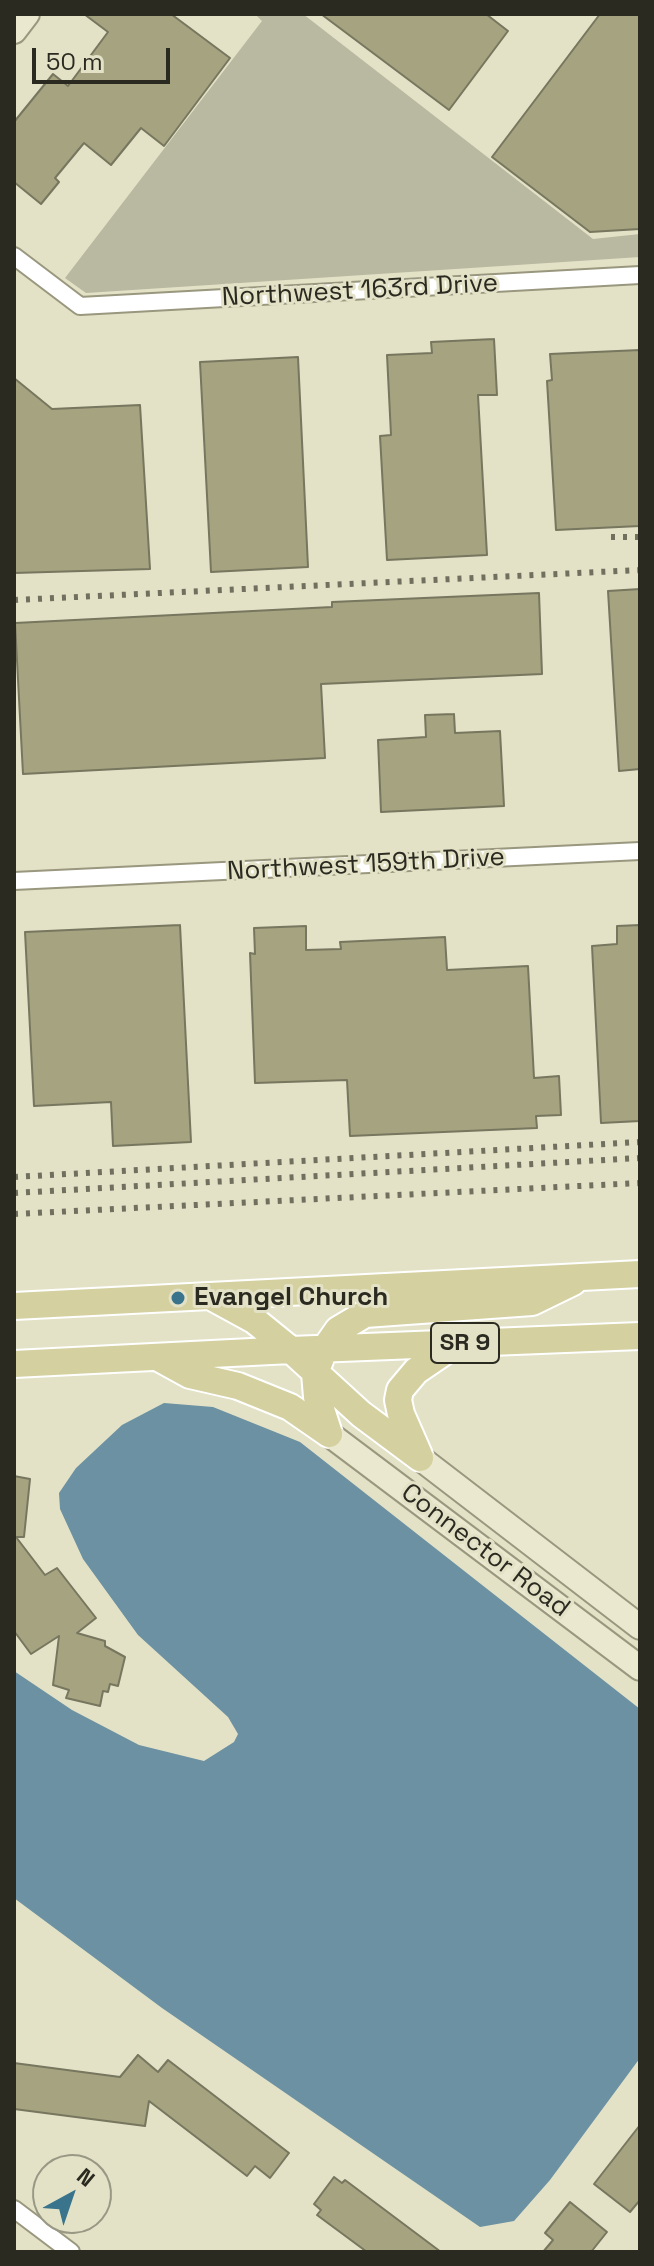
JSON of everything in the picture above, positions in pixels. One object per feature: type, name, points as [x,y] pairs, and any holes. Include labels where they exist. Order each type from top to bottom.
[{"type":"main road","points":[[14,31],[27,14]]},
{"type":"main road","name":"SR 9","points":[[14,1306],[640,1274]]},
{"type":"main road","points":[[329,1434],[317,1397],[320,1361],[338,1330],[365,1314],[532,1302],[584,1277]]},
{"type":"main road","points":[[210,1296],[254,1320],[291,1350],[320,1361],[361,1414],[420,1458]]},
{"type":"main road","name":"SR 9","points":[[320,1361],[457,1343],[640,1336]]},
{"type":"main road","points":[[420,1458],[401,1414],[398,1400],[400,1390],[416,1371],[457,1343]]},
{"type":"main road","points":[[14,1364],[291,1350]]},
{"type":"main road","points":[[159,1357],[190,1375],[238,1386],[290,1407],[329,1434]]},
{"type":"main road","name":"Connector Road","points":[[329,1434],[640,1667]]},
{"type":"main road","name":"Connector Road","points":[[420,1458],[640,1627]]},
{"type":"street","name":"Northwest 163rd Drive","points":[[14,256],[80,306],[640,275]]},
{"type":"street","name":"Northwest 159th Drive","points":[[14,881],[640,851]]},
{"type":"street","points":[[14,2209],[71,2252]]},
{"type":"green space","points":[[255,14],[303,14],[593,239],[640,234],[640,257],[86,293],[65,278],[262,21]]},
{"type":"water","points":[[164,1403],[213,1407],[300,1442],[640,1709],[640,2058],[550,2180],[514,2221],[480,2227],[162,2008],[14,1898],[14,1671],[72,1710],[139,1745],[204,1761],[234,1742],[238,1734],[228,1717],[138,1635],[83,1559],[60,1509],[59,1493],[76,1468],[122,1425]]},
{"type":"building","points":[[84,14],[171,14],[230,58],[164,146],[141,128],[111,165],[84,143],[55,178],[59,182],[41,204],[14,182],[14,122],[53,74],[68,86],[108,32]]},
{"type":"building","points":[[321,14],[486,14],[508,31],[449,110]]},
{"type":"building","points":[[600,14],[640,14],[640,229],[590,232],[492,157]]},
{"type":"building","points":[[494,339],[497,395],[478,395],[487,555],[387,560],[380,436],[391,435],[387,355],[432,353],[431,342]]},
{"type":"building","points":[[640,350],[640,526],[556,530],[547,381],[552,380],[550,354]]},
{"type":"building","points":[[298,357],[308,567],[211,572],[200,362]]},
{"type":"building","points":[[14,378],[52,409],[140,405],[150,569],[14,573]]},
{"type":"building","points":[[640,589],[640,769],[619,771],[608,591]]},
{"type":"building","points":[[539,593],[542,674],[321,684],[325,758],[23,774],[15,623],[332,607],[332,602]]},
{"type":"building","points":[[454,714],[455,733],[500,731],[504,806],[381,812],[378,740],[426,737],[425,715]]},
{"type":"building","points":[[180,925],[191,1142],[113,1146],[111,1102],[34,1106],[25,932]]},
{"type":"building","points":[[640,925],[640,1121],[601,1123],[592,946],[617,944],[617,926]]},
{"type":"building","points":[[306,926],[306,950],[341,949],[340,942],[445,937],[447,970],[528,966],[534,1078],[559,1076],[561,1115],[536,1116],[537,1128],[350,1136],[347,1080],[255,1083],[250,953],[255,954],[254,928]]},
{"type":"building","points":[[14,1476],[30,1479],[24,1537],[16,1537],[45,1575],[57,1568],[96,1618],[77,1633],[105,1641],[105,1646],[125,1657],[118,1686],[110,1684],[108,1692],[103,1691],[100,1706],[66,1698],[69,1690],[53,1685],[59,1636],[31,1654],[14,1631]]},
{"type":"building","points":[[138,2055],[158,2072],[168,2060],[289,2153],[270,2178],[255,2166],[247,2176],[149,2101],[145,2126],[14,2109],[14,2063],[120,2077]]},
{"type":"building","points":[[640,2125],[640,2200],[630,2212],[594,2184]]},
{"type":"building","points":[[334,2177],[342,2183],[345,2180],[441,2252],[367,2252],[317,2215],[321,2210],[314,2204]]},
{"type":"building","points":[[570,2202],[607,2232],[591,2252],[543,2252],[553,2240],[545,2233]]},
{"type":"railway","points":[[611,537],[640,537]]},
{"type":"railway","points":[[14,600],[640,570]]},
{"type":"railway","points":[[14,1177],[640,1142]]},
{"type":"railway","points":[[14,1193],[640,1158]]},
{"type":"railway","points":[[14,1214],[640,1183]]},
{"type":"place","name":"Evangel Church","points":[[178,1298]]}]
